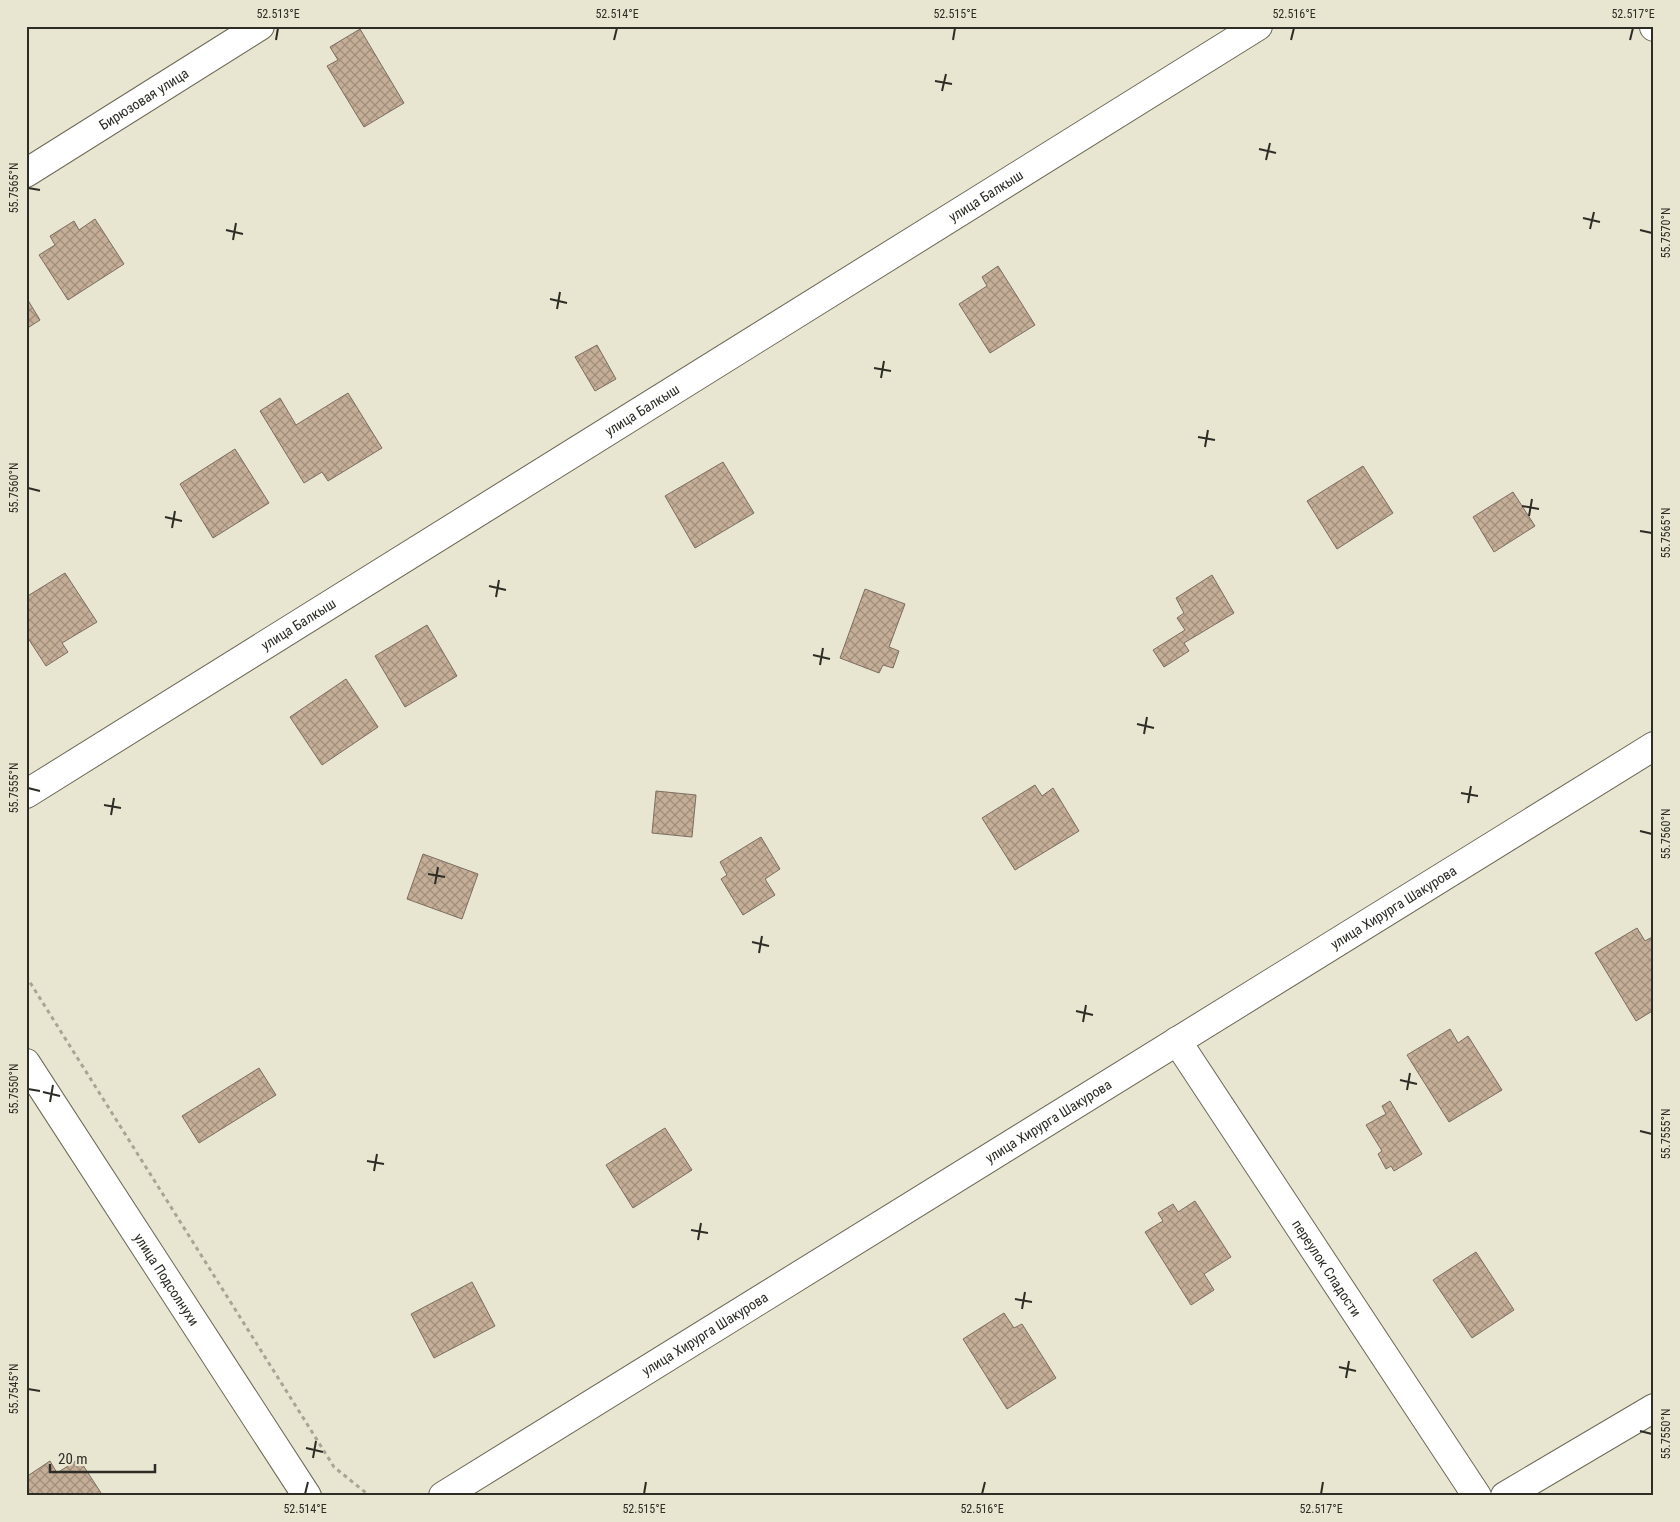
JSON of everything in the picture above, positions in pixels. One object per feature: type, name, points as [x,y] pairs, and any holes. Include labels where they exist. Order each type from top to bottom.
[{"type":"street","name":"Бирюзовая улица","points":[[26,173],[260,26]]},
{"type":"street","name":"улица Балкыш","points":[[26,794],[1258,26]]},
{"type":"street","name":"улица Хирурга Шакурова","points":[[443,1496],[1654,746]]},
{"type":"street","name":"переулок Сладости","points":[[1177,1040],[1477,1496]]},
{"type":"street","name":"улица Подсолнухи","points":[[26,1063],[307,1496]]},
{"type":"street","points":[[1505,1496],[1654,1408]]},
{"type":"path","points":[[26,976],[334,1467],[370,1496]]},
{"type":"building","points":[[360,29],[404,103],[364,127],[327,66],[338,60],[330,47]]},
{"type":"building","points":[[95,219],[124,264],[68,300],[39,255],[55,245],[50,236],[74,221],[79,230]]},
{"type":"building","points":[[998,266],[1035,325],[990,353],[959,304],[987,286],[982,277]]},
{"type":"building","points":[[26,297],[40,320],[26,329]]},
{"type":"building","points":[[597,345],[616,379],[595,391],[575,357]]},
{"type":"building","points":[[348,393],[382,448],[328,481],[322,472],[304,483],[260,411],[280,398],[296,425]]},
{"type":"building","points":[[235,449],[269,503],[213,538],[180,484]]},
{"type":"building","points":[[723,462],[754,513],[695,548],[665,496]]},
{"type":"building","points":[[1363,466],[1393,513],[1337,549],[1307,501]]},
{"type":"building","points":[[1513,492],[1535,526],[1494,552],[1473,517]]},
{"type":"building","points":[[65,573],[97,622],[62,643],[68,652],[46,666],[26,635],[26,597]]},
{"type":"building","points":[[1212,575],[1234,613],[1184,643],[1189,651],[1164,667],[1153,650],[1185,630],[1177,618],[1184,613],[1176,598]]},
{"type":"building","points":[[865,589],[905,604],[889,647],[899,651],[893,668],[883,665],[879,673],[840,658]]},
{"type":"building","points":[[427,625],[457,676],[405,707],[375,656]]},
{"type":"building","points":[[346,679],[378,727],[322,765],[290,717]]},
{"type":"building","points":[[1035,785],[1042,796],[1053,788],[1079,831],[1015,870],[982,818]]},
{"type":"building","points":[[656,791],[696,795],[692,837],[652,833]]},
{"type":"building","points":[[761,837],[780,869],[765,879],[775,895],[743,915],[721,879],[727,875],[720,862]]},
{"type":"building","points":[[423,854],[478,874],[462,919],[407,899]]},
{"type":"building","points":[[1637,928],[1645,941],[1654,936],[1654,1010],[1636,1021],[1595,953]]},
{"type":"building","points":[[1450,1029],[1458,1043],[1468,1036],[1502,1090],[1449,1122],[1407,1055]]},
{"type":"building","points":[[259,1068],[276,1095],[199,1143],[182,1116]]},
{"type":"building","points":[[1390,1101],[1422,1154],[1394,1171],[1391,1166],[1386,1169],[1378,1154],[1382,1151],[1366,1125],[1386,1114],[1382,1106]]},
{"type":"building","points":[[665,1128],[692,1170],[633,1208],[606,1165]]},
{"type":"building","points":[[1195,1201],[1231,1257],[1204,1274],[1214,1290],[1191,1305],[1145,1232],[1163,1221],[1158,1213],[1173,1204],[1178,1212]]},
{"type":"building","points":[[1476,1252],[1514,1310],[1472,1338],[1433,1280]]},
{"type":"building","points":[[472,1282],[495,1326],[434,1358],[411,1314]]},
{"type":"building","points":[[1004,1313],[1014,1328],[1022,1324],[1056,1378],[1007,1409],[963,1339]]},
{"type":"building","points":[[79,1459],[103,1496],[26,1496],[26,1477],[50,1461],[57,1473]]}]
